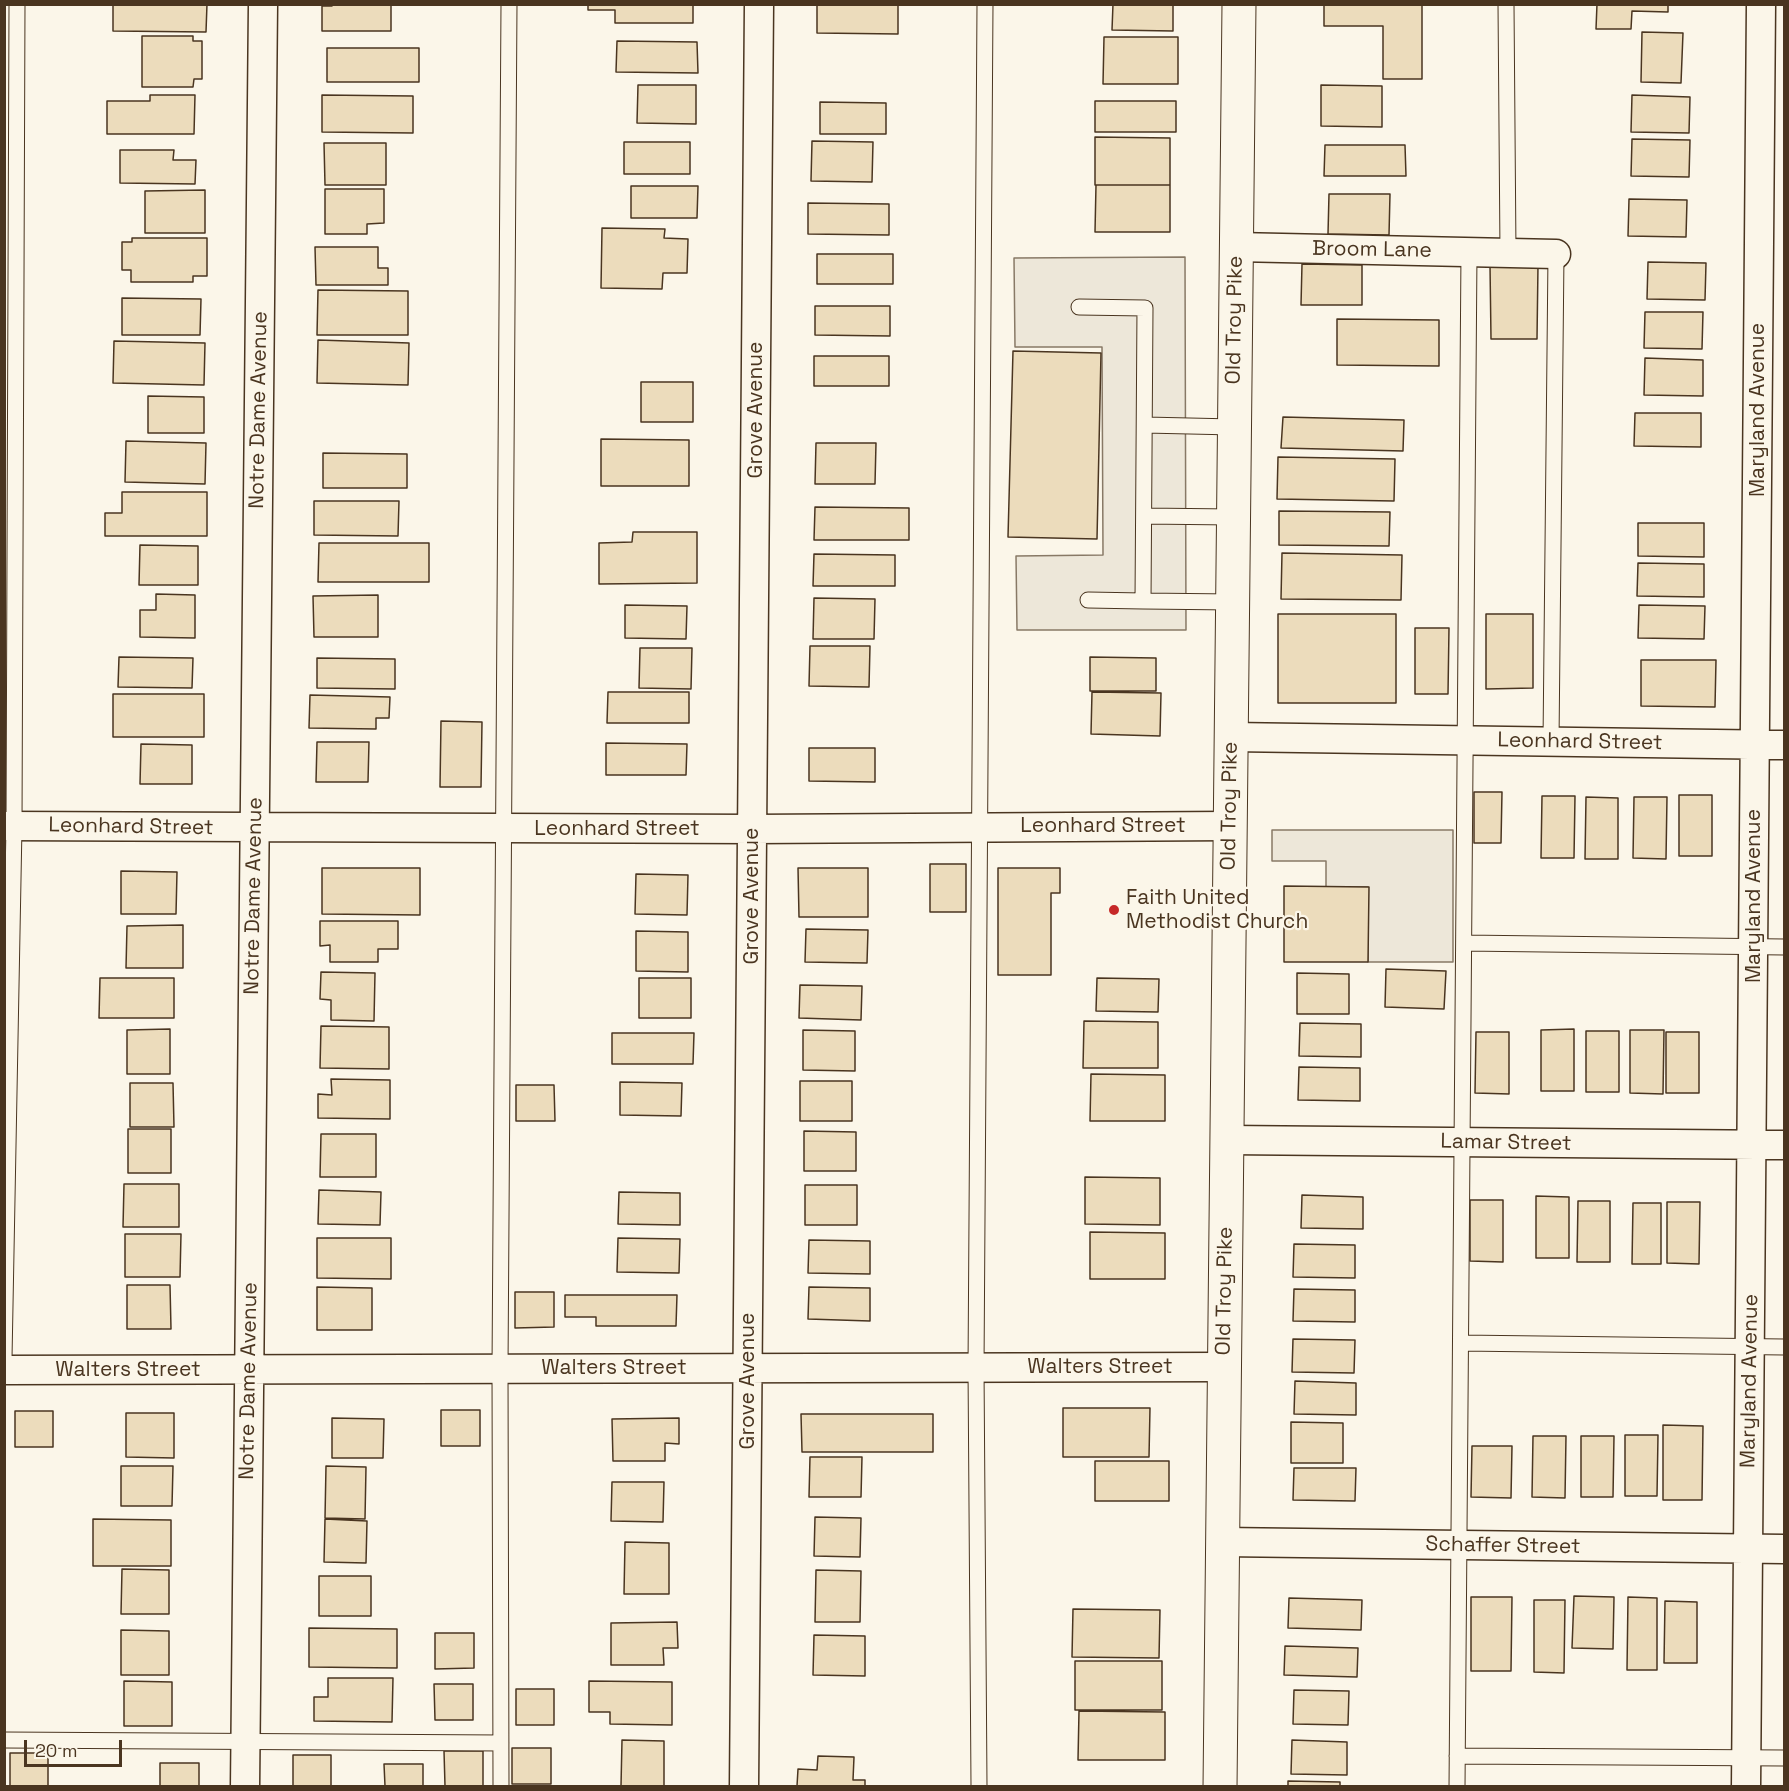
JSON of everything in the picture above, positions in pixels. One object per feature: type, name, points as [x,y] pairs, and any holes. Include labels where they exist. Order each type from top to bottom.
[{"type":"main road","name":"Old Troy Pike","points":[[1220,1786],[1239,4]]},
{"type":"street","name":"Notre Dame Avenue","points":[[245,1786],[263,4]]},
{"type":"street","name":"Grove Avenue","points":[[744,1786],[759,4]]},
{"type":"street","name":"Maryland Avenue","points":[[1746,1786],[1761,4]]},
{"type":"street","name":"Broom Lane","points":[[1236,247],[1556,254]]},
{"type":"street","name":"Leonhard Street","points":[[1231,736],[1785,745]]},
{"type":"street","name":"Leonhard Street","points":[[9,826],[505,829],[1230,826]]},
{"type":"street","name":"Lamar Street","points":[[1227,1140],[1785,1145]]},
{"type":"street","name":"Walters Street","points":[[4,1370],[1224,1367]]},
{"type":"street","name":"Schaffer Street","points":[[1222,1542],[1785,1549]]},
{"type":"lane","points":[[4,1358],[17,4]]},
{"type":"lane","points":[[501,1786],[500,1369],[509,4]]},
{"type":"lane","points":[[979,1786],[976,1367],[985,4]]},
{"type":"lane","points":[[1506,4],[1508,253]]},
{"type":"lane","points":[[1457,1786],[1469,252]]},
{"type":"lane","points":[[1551,741],[1556,254]]},
{"type":"lane","points":[[1078,307],[1145,308],[1143,601]]},
{"type":"lane","points":[[1144,425],[1234,427]]},
{"type":"lane","points":[[1144,516],[1233,517]]},
{"type":"lane","points":[[1088,600],[1233,602]]},
{"type":"lane","points":[[1464,943],[1785,947]]},
{"type":"lane","points":[[1461,1343],[1785,1347]]},
{"type":"lane","points":[[4,1740],[501,1743]]},
{"type":"lane","points":[[1457,1756],[1785,1758]]},
{"type":"shaded area","points":[[1185,257],[1186,630],[1017,630],[1016,556],[1103,555],[1102,347],[1015,347],[1014,258]]},
{"type":"shaded area","points":[[1272,830],[1453,830],[1453,962],[1368,962],[1368,887],[1326,887],[1326,861],[1272,861]]},
{"type":"building","points":[[113,4],[207,4],[206,32],[113,31]]},
{"type":"building","points":[[332,4],[391,4],[391,31],[322,31],[322,6],[332,6]]},
{"type":"building","points":[[588,4],[693,4],[693,23],[615,23],[615,10],[588,10]]},
{"type":"building","points":[[817,4],[898,4],[898,34],[817,33]]},
{"type":"building","points":[[1113,4],[1173,4],[1173,31],[1112,30]]},
{"type":"building","points":[[1324,4],[1422,4],[1422,79],[1383,79],[1383,26],[1324,26]]},
{"type":"building","points":[[1597,4],[1668,4],[1668,12],[1632,11],[1631,29],[1596,29]]},
{"type":"building","points":[[1642,32],[1683,33],[1681,83],[1641,82]]},
{"type":"building","points":[[142,36],[193,36],[193,41],[202,41],[202,79],[194,79],[193,87],[142,87]]},
{"type":"building","points":[[1104,37],[1178,37],[1178,84],[1103,84]]},
{"type":"building","points":[[617,41],[697,42],[698,73],[616,72]]},
{"type":"building","points":[[327,48],[419,48],[419,82],[327,82]]},
{"type":"building","points":[[638,85],[696,85],[696,124],[637,123]]},
{"type":"building","points":[[1321,85],[1382,86],[1382,127],[1321,126]]},
{"type":"building","points":[[150,95],[195,95],[194,134],[107,134],[107,101],[150,101]]},
{"type":"building","points":[[322,95],[413,96],[413,133],[322,132]]},
{"type":"building","points":[[1632,95],[1690,97],[1689,133],[1631,132]]},
{"type":"building","points":[[1095,101],[1176,101],[1176,132],[1095,132]]},
{"type":"building","points":[[820,102],[886,103],[886,134],[820,134]]},
{"type":"building","points":[[1095,137],[1170,138],[1170,185],[1095,185]]},
{"type":"building","points":[[1632,139],[1690,140],[1689,177],[1631,176]]},
{"type":"building","points":[[812,141],[873,142],[872,182],[811,181]]},
{"type":"building","points":[[624,142],[690,142],[690,174],[624,174]]},
{"type":"building","points":[[324,143],[386,143],[386,185],[325,185]]},
{"type":"building","points":[[1325,145],[1405,145],[1406,176],[1324,176]]},
{"type":"building","points":[[120,150],[174,150],[173,160],[196,160],[195,184],[120,183]]},
{"type":"building","points":[[1096,185],[1170,185],[1170,232],[1095,232]]},
{"type":"building","points":[[631,186],[698,186],[697,218],[631,218]]},
{"type":"building","points":[[325,189],[384,189],[384,223],[367,224],[367,234],[325,234]]},
{"type":"building","points":[[205,190],[205,233],[145,233],[145,191]]},
{"type":"building","points":[[1329,194],[1390,194],[1389,235],[1328,234]]},
{"type":"building","points":[[1629,199],[1687,200],[1686,237],[1628,236]]},
{"type":"building","points":[[808,203],[889,204],[889,235],[808,234]]},
{"type":"building","points":[[602,228],[665,229],[664,238],[688,239],[687,273],[663,273],[662,289],[601,288]]},
{"type":"building","points":[[132,238],[207,238],[207,276],[193,276],[193,282],[131,282],[131,270],[122,270],[122,242],[132,242]]},
{"type":"building","points":[[315,247],[378,247],[378,268],[388,268],[388,285],[316,285]]},
{"type":"building","points":[[817,254],[893,254],[893,284],[817,284]]},
{"type":"building","points":[[1648,262],[1706,263],[1705,300],[1647,299]]},
{"type":"building","points":[[1302,264],[1362,265],[1362,305],[1301,305]]},
{"type":"building","points":[[1490,265],[1538,265],[1537,339],[1491,339]]},
{"type":"building","points":[[318,290],[408,291],[408,335],[317,335]]},
{"type":"building","points":[[122,298],[201,299],[200,335],[122,335]]},
{"type":"building","points":[[815,306],[890,306],[890,336],[815,335]]},
{"type":"building","points":[[1645,312],[1703,312],[1702,349],[1644,348]]},
{"type":"building","points":[[1337,319],[1439,320],[1439,366],[1337,365]]},
{"type":"building","points":[[318,340],[409,343],[408,385],[317,383]]},
{"type":"building","points":[[114,341],[205,343],[204,385],[113,383]]},
{"type":"building","points":[[1013,351],[1101,353],[1097,539],[1008,537]]},
{"type":"building","points":[[814,356],[889,356],[889,386],[814,386]]},
{"type":"building","points":[[1645,358],[1703,360],[1703,396],[1644,395]]},
{"type":"building","points":[[641,382],[693,382],[693,422],[641,422]]},
{"type":"building","points":[[148,396],[204,397],[204,433],[148,433]]},
{"type":"building","points":[[1635,413],[1701,413],[1701,447],[1634,446]]},
{"type":"building","points":[[1283,417],[1404,420],[1403,451],[1281,448]]},
{"type":"building","points":[[601,439],[689,440],[689,486],[601,486]]},
{"type":"building","points":[[126,441],[206,443],[205,484],[125,482]]},
{"type":"building","points":[[816,443],[876,443],[875,484],[815,484]]},
{"type":"building","points":[[323,453],[407,454],[407,488],[323,488]]},
{"type":"building","points":[[1278,457],[1395,459],[1394,501],[1277,499]]},
{"type":"building","points":[[122,492],[207,492],[207,536],[105,536],[105,513],[122,513]]},
{"type":"building","points":[[314,501],[399,501],[398,536],[314,535]]},
{"type":"building","points":[[815,507],[909,508],[909,540],[814,540]]},
{"type":"building","points":[[1279,511],[1390,512],[1389,546],[1279,545]]},
{"type":"building","points":[[1638,523],[1704,523],[1704,557],[1638,556]]},
{"type":"building","points":[[633,532],[697,532],[697,583],[599,584],[599,543],[632,542]]},
{"type":"building","points":[[319,543],[429,543],[429,582],[318,582]]},
{"type":"building","points":[[140,545],[198,546],[198,585],[139,585]]},
{"type":"building","points":[[1282,553],[1402,555],[1401,600],[1281,599]]},
{"type":"building","points":[[814,554],[895,555],[895,586],[813,586]]},
{"type":"building","points":[[1638,563],[1704,564],[1704,597],[1637,596]]},
{"type":"building","points":[[156,594],[195,595],[195,638],[140,637],[140,610],[156,610]]},
{"type":"building","points":[[378,595],[378,637],[314,637],[313,596]]},
{"type":"building","points":[[814,598],[875,599],[874,639],[813,639]]},
{"type":"building","points":[[625,605],[687,606],[686,639],[625,638]]},
{"type":"building","points":[[1639,605],[1705,606],[1704,639],[1638,638]]},
{"type":"building","points":[[1278,614],[1396,614],[1396,703],[1278,703]]},
{"type":"building","points":[[1486,614],[1533,614],[1533,688],[1486,689]]},
{"type":"building","points":[[1415,628],[1449,628],[1448,694],[1415,694]]},
{"type":"building","points":[[810,646],[870,646],[869,687],[809,686]]},
{"type":"building","points":[[640,648],[692,648],[691,689],[639,688]]},
{"type":"building","points":[[119,657],[193,658],[192,688],[118,687]]},
{"type":"building","points":[[1090,657],[1156,658],[1156,691],[1090,691]]},
{"type":"building","points":[[317,658],[395,659],[395,689],[317,688]]},
{"type":"building","points":[[1641,660],[1716,660],[1715,707],[1641,706]]},
{"type":"building","points":[[608,692],[689,692],[689,723],[607,723]]},
{"type":"building","points":[[1092,692],[1161,693],[1160,736],[1091,734]]},
{"type":"building","points":[[113,694],[204,694],[204,737],[113,737]]},
{"type":"building","points":[[310,695],[390,697],[389,718],[376,718],[376,729],[309,728]]},
{"type":"building","points":[[441,721],[482,722],[481,787],[440,787]]},
{"type":"building","points":[[317,742],[369,742],[368,782],[316,782]]},
{"type":"building","points":[[606,743],[687,744],[686,775],[606,775]]},
{"type":"building","points":[[141,744],[192,745],[192,784],[140,784]]},
{"type":"building","points":[[809,748],[875,748],[875,782],[809,781]]},
{"type":"building","points":[[1474,792],[1502,792],[1501,843],[1474,843]]},
{"type":"building","points":[[1679,795],[1712,795],[1712,856],[1679,856]]},
{"type":"building","points":[[1542,796],[1575,796],[1574,858],[1541,858]]},
{"type":"building","points":[[1586,797],[1618,798],[1618,859],[1585,859]]},
{"type":"building","points":[[1634,797],[1667,797],[1666,859],[1633,858]]},
{"type":"building","points":[[930,864],[966,864],[966,912],[930,912]]},
{"type":"building","points":[[322,868],[420,868],[420,915],[322,914]]},
{"type":"building","points":[[798,868],[868,868],[868,917],[799,917]]},
{"type":"building","points":[[998,868],[1060,868],[1060,893],[1051,893],[1051,975],[998,975]]},
{"type":"building","points":[[121,871],[177,872],[176,914],[121,914]]},
{"type":"building","points":[[636,874],[688,875],[687,915],[635,914]]},
{"type":"building","points":[[1284,886],[1369,887],[1368,962],[1284,962]]},
{"type":"building","points":[[320,921],[398,921],[398,949],[378,949],[378,962],[330,962],[330,945],[320,946]]},
{"type":"building","points":[[183,925],[183,968],[126,968],[127,926]]},
{"type":"building","points":[[806,929],[868,930],[867,963],[805,962]]},
{"type":"building","points":[[636,931],[688,932],[688,972],[636,971]]},
{"type":"building","points":[[1386,969],[1446,971],[1444,1009],[1385,1007]]},
{"type":"building","points":[[321,972],[375,973],[374,1021],[331,1020],[331,1000],[320,999]]},
{"type":"building","points":[[1297,973],[1349,974],[1349,1014],[1297,1014]]},
{"type":"building","points":[[100,978],[174,978],[174,1018],[99,1018]]},
{"type":"building","points":[[639,978],[691,978],[691,1018],[639,1018]]},
{"type":"building","points":[[1097,978],[1159,979],[1158,1012],[1096,1011]]},
{"type":"building","points":[[800,985],[862,986],[861,1020],[799,1018]]},
{"type":"building","points":[[1084,1021],[1158,1022],[1158,1068],[1083,1068]]},
{"type":"building","points":[[1300,1023],[1361,1024],[1361,1057],[1299,1056]]},
{"type":"building","points":[[321,1026],[389,1027],[389,1069],[320,1068]]},
{"type":"building","points":[[170,1029],[170,1074],[127,1074],[127,1030]]},
{"type":"building","points":[[1574,1029],[1574,1091],[1541,1091],[1541,1030]]},
{"type":"building","points":[[803,1030],[855,1031],[855,1071],[803,1070]]},
{"type":"building","points":[[1630,1030],[1664,1030],[1663,1094],[1630,1093]]},
{"type":"building","points":[[1586,1031],[1619,1031],[1619,1092],[1586,1092]]},
{"type":"building","points":[[1476,1032],[1509,1032],[1509,1094],[1475,1093]]},
{"type":"building","points":[[1666,1032],[1699,1032],[1699,1093],[1666,1093]]},
{"type":"building","points":[[612,1033],[694,1033],[693,1064],[612,1064]]},
{"type":"building","points":[[1299,1067],[1360,1068],[1360,1101],[1298,1100]]},
{"type":"building","points":[[1091,1074],[1165,1075],[1165,1121],[1090,1121]]},
{"type":"building","points":[[331,1079],[390,1080],[390,1119],[318,1118],[318,1094],[332,1095]]},
{"type":"building","points":[[800,1081],[852,1081],[852,1121],[800,1121]]},
{"type":"building","points":[[620,1082],[682,1083],[681,1116],[620,1115]]},
{"type":"building","points":[[130,1083],[173,1083],[174,1127],[130,1127]]},
{"type":"building","points":[[516,1085],[554,1085],[555,1121],[516,1121]]},
{"type":"building","points":[[128,1129],[171,1129],[171,1173],[128,1173]]},
{"type":"building","points":[[804,1131],[856,1132],[856,1171],[804,1171]]},
{"type":"building","points":[[321,1134],[376,1134],[376,1177],[320,1177]]},
{"type":"building","points":[[1085,1177],[1160,1178],[1160,1225],[1085,1224]]},
{"type":"building","points":[[124,1184],[179,1184],[179,1227],[123,1227]]},
{"type":"building","points":[[805,1185],[857,1185],[857,1225],[805,1225]]},
{"type":"building","points":[[319,1190],[381,1192],[380,1225],[318,1224]]},
{"type":"building","points":[[619,1192],[680,1193],[680,1225],[618,1224]]},
{"type":"building","points":[[1302,1195],[1363,1197],[1363,1229],[1301,1228]]},
{"type":"building","points":[[1536,1196],[1569,1197],[1569,1258],[1536,1258]]},
{"type":"building","points":[[1470,1200],[1503,1200],[1503,1262],[1470,1261]]},
{"type":"building","points":[[1578,1201],[1610,1201],[1610,1262],[1577,1262]]},
{"type":"building","points":[[1667,1202],[1700,1202],[1699,1264],[1667,1263]]},
{"type":"building","points":[[1633,1203],[1661,1203],[1661,1264],[1632,1264]]},
{"type":"building","points":[[1090,1232],[1165,1233],[1165,1279],[1090,1279]]},
{"type":"building","points":[[125,1234],[181,1234],[180,1277],[125,1277]]},
{"type":"building","points":[[317,1238],[391,1238],[391,1279],[317,1278]]},
{"type":"building","points":[[618,1238],[680,1239],[679,1273],[617,1272]]},
{"type":"building","points":[[809,1240],[870,1241],[870,1274],[808,1273]]},
{"type":"building","points":[[1294,1244],[1355,1245],[1355,1278],[1293,1277]]},
{"type":"building","points":[[127,1285],[170,1285],[171,1329],[127,1329]]},
{"type":"building","points":[[317,1287],[372,1288],[372,1330],[317,1330]]},
{"type":"building","points":[[809,1287],[870,1288],[870,1321],[808,1319]]},
{"type":"building","points":[[1294,1289],[1355,1290],[1355,1322],[1293,1321]]},
{"type":"building","points":[[515,1292],[554,1292],[554,1327],[515,1328]]},
{"type":"building","points":[[565,1295],[677,1295],[676,1326],[596,1326],[596,1317],[565,1317]]},
{"type":"building","points":[[1293,1339],[1355,1340],[1354,1373],[1292,1372]]},
{"type":"building","points":[[1295,1381],[1356,1383],[1356,1415],[1294,1414]]},
{"type":"building","points":[[1063,1408],[1150,1408],[1149,1457],[1063,1457]]},
{"type":"building","points":[[441,1410],[480,1410],[480,1446],[441,1446]]},
{"type":"building","points":[[15,1411],[53,1411],[53,1447],[15,1447]]},
{"type":"building","points":[[126,1413],[174,1413],[174,1458],[126,1457]]},
{"type":"building","points":[[801,1414],[933,1414],[933,1452],[802,1452]]},
{"type":"building","points":[[332,1418],[384,1419],[383,1458],[332,1458]]},
{"type":"building","points":[[679,1418],[679,1444],[665,1443],[665,1461],[613,1461],[612,1419]]},
{"type":"building","points":[[1291,1422],[1343,1423],[1343,1463],[1291,1463]]},
{"type":"building","points":[[1663,1425],[1703,1426],[1702,1500],[1663,1500]]},
{"type":"building","points":[[1625,1435],[1658,1435],[1657,1496],[1625,1496]]},
{"type":"building","points":[[1533,1436],[1566,1436],[1565,1498],[1532,1497]]},
{"type":"building","points":[[1581,1436],[1614,1436],[1613,1497],[1581,1497]]},
{"type":"building","points":[[1472,1446],[1512,1446],[1511,1498],[1471,1497]]},
{"type":"building","points":[[810,1457],[862,1457],[861,1497],[809,1497]]},
{"type":"building","points":[[1095,1461],[1169,1461],[1169,1501],[1095,1501]]},
{"type":"building","points":[[121,1466],[173,1466],[172,1506],[121,1506]]},
{"type":"building","points":[[326,1466],[366,1467],[365,1519],[325,1518]]},
{"type":"building","points":[[1294,1468],[1356,1468],[1355,1501],[1293,1500]]},
{"type":"building","points":[[612,1482],[664,1482],[663,1522],[611,1521]]},
{"type":"building","points":[[815,1517],[861,1518],[860,1557],[814,1556]]},
{"type":"building","points":[[93,1519],[171,1520],[171,1566],[93,1566]]},
{"type":"building","points":[[325,1519],[367,1521],[366,1563],[324,1562]]},
{"type":"building","points":[[625,1542],[669,1543],[669,1594],[624,1594]]},
{"type":"building","points":[[122,1569],[169,1570],[169,1614],[121,1614]]},
{"type":"building","points":[[816,1570],[861,1571],[860,1622],[815,1622]]},
{"type":"building","points":[[319,1576],[371,1576],[371,1616],[319,1616]]},
{"type":"building","points":[[1574,1596],[1614,1597],[1613,1649],[1572,1648]]},
{"type":"building","points":[[1471,1597],[1512,1597],[1511,1671],[1471,1671]]},
{"type":"building","points":[[1628,1597],[1657,1598],[1657,1670],[1627,1670]]},
{"type":"building","points":[[1289,1598],[1362,1600],[1361,1630],[1288,1628]]},
{"type":"building","points":[[1534,1600],[1565,1600],[1564,1673],[1534,1672]]},
{"type":"building","points":[[1665,1601],[1697,1602],[1697,1663],[1664,1663]]},
{"type":"building","points":[[1073,1609],[1160,1610],[1159,1658],[1072,1657]]},
{"type":"building","points":[[677,1622],[678,1648],[663,1648],[664,1665],[611,1665],[611,1623]]},
{"type":"building","points":[[309,1628],[397,1629],[397,1668],[309,1667]]},
{"type":"building","points":[[121,1630],[169,1631],[169,1675],[121,1675]]},
{"type":"building","points":[[435,1633],[474,1633],[474,1668],[435,1669]]},
{"type":"building","points":[[814,1635],[865,1636],[865,1676],[813,1675]]},
{"type":"building","points":[[1285,1646],[1358,1648],[1357,1677],[1284,1675]]},
{"type":"building","points":[[1075,1661],[1162,1661],[1162,1710],[1075,1710]]},
{"type":"building","points":[[328,1678],[393,1678],[392,1722],[314,1721],[314,1697],[328,1697]]},
{"type":"building","points":[[124,1681],[172,1682],[172,1726],[124,1726]]},
{"type":"building","points":[[589,1681],[672,1682],[672,1725],[610,1724],[610,1712],[589,1712]]},
{"type":"building","points":[[434,1684],[473,1684],[473,1720],[435,1720]]},
{"type":"building","points":[[516,1689],[554,1689],[554,1725],[516,1725]]},
{"type":"building","points":[[1294,1690],[1349,1691],[1348,1725],[1293,1724]]},
{"type":"building","points":[[1079,1711],[1165,1712],[1165,1760],[1078,1760]]},
{"type":"building","points":[[622,1740],[664,1741],[664,1786],[621,1786]]},
{"type":"building","points":[[1292,1740],[1347,1742],[1347,1775],[1291,1774]]},
{"type":"building","points":[[512,1748],[551,1748],[551,1784],[512,1784]]},
{"type":"building","points":[[444,1751],[483,1751],[483,1786],[445,1786]]},
{"type":"building","points":[[10,1753],[48,1753],[48,1786],[10,1786]]},
{"type":"building","points":[[293,1755],[331,1755],[331,1786],[293,1786]]},
{"type":"building","points":[[818,1756],[854,1757],[853,1780],[865,1780],[865,1786],[797,1786],[798,1769],[817,1770]]},
{"type":"building","points":[[160,1763],[199,1763],[199,1786],[160,1786]]},
{"type":"building","points":[[384,1764],[423,1764],[423,1786],[385,1786]]},
{"type":"building","points":[[1288,1781],[1340,1782],[1340,1786],[1288,1786]]},
{"type":"place","name":"Faith United Methodist Church","points":[[1114,910]]}]
